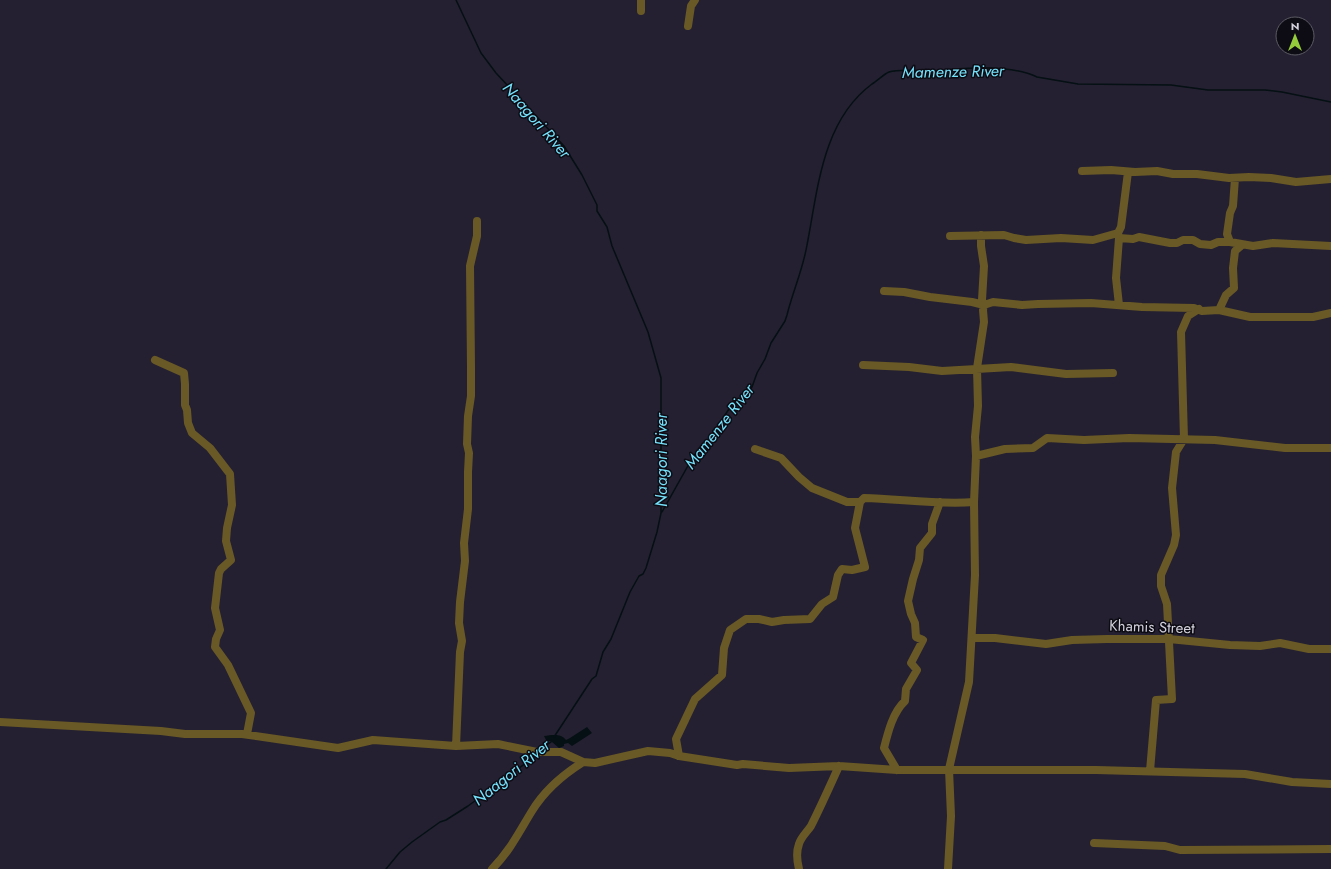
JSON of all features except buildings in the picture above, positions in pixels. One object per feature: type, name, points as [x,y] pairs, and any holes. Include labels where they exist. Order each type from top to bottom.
[{"type":"street","points":[[641,0],[641,11]]},
{"type":"street","points":[[688,26],[691,6],[695,0]]},
{"type":"street","points":[[1082,171],[1157,171],[1173,174],[1197,174],[1235,178],[1271,178],[1296,182],[1331,179]]},
{"type":"street","points":[[1119,305],[1116,278],[1118,236],[1121,227],[1128,172]]},
{"type":"street","points":[[1230,242],[1227,234],[1230,213],[1234,206],[1235,178]]},
{"type":"street","points":[[456,746],[460,652],[462,641],[459,623],[460,602],[465,561],[464,543],[468,509],[468,416],[471,396],[470,266],[477,236],[477,221]]},
{"type":"street","points":[[948,869],[952,816],[949,769],[969,682],[972,638],[975,575],[974,502],[976,456],[975,437],[978,406],[977,368],[984,322],[984,305],[982,300],[984,266],[980,246],[982,235]]},
{"type":"street","points":[[950,236],[1004,235],[1026,240],[1061,238],[1093,240],[1118,236],[1133,239],[1139,238],[1170,244],[1183,240],[1193,240],[1200,244],[1210,245],[1218,242],[1230,242],[1253,246],[1273,243],[1331,246]]},
{"type":"street","points":[[1219,310],[1226,295],[1234,288],[1233,268],[1235,252],[1242,245]]},
{"type":"street","points":[[884,291],[904,292],[984,305],[993,302],[1022,305],[1091,303],[1149,308],[1194,308],[1199,310],[1219,310],[1250,317],[1313,317],[1331,313]]},
{"type":"street","points":[[1150,772],[1156,700],[1172,699],[1167,604],[1161,586],[1161,575],[1174,545],[1176,535],[1172,488],[1176,452],[1184,439],[1181,332],[1188,316],[1199,310]]},
{"type":"street","points":[[155,360],[184,374],[185,406],[187,410],[188,423],[192,433],[210,448],[230,474],[232,505],[226,528],[226,541],[231,560],[221,569],[219,573],[214,608],[220,630],[216,639],[215,647],[228,665],[251,713],[247,734]]},
{"type":"street","points":[[863,365],[909,367],[942,371],[1011,367],[1066,374],[1113,373]]},
{"type":"street","points":[[976,456],[1005,449],[1033,448],[1047,438],[1084,440],[1129,438],[1215,440],[1285,448],[1331,448]]},
{"type":"street","points":[[755,449],[781,458],[812,488],[847,502],[860,502]]},
{"type":"street","points":[[679,756],[676,740],[695,699],[722,676],[724,648],[730,630],[746,619],[759,619],[772,622],[810,619],[822,604],[833,597],[838,574],[842,569],[852,570],[865,567],[855,528],[860,502],[864,498],[955,503],[974,502]]},
{"type":"street","points":[[897,770],[884,748],[887,736],[899,707],[906,701],[906,689],[916,670],[911,663],[922,640],[916,637],[915,623],[908,601],[919,560],[920,548],[932,533],[932,524],[940,502]]},
{"type":"street","name":"Khamis Street","points":[[972,638],[995,638],[1046,644],[1072,640],[1168,639],[1230,645],[1260,646],[1280,643],[1309,649],[1331,649]]},
{"type":"street","points":[[0,722],[161,731],[185,734],[247,734],[338,748],[373,740],[456,746],[498,744],[537,752],[561,752],[583,762],[595,763],[648,751],[670,753],[679,756],[737,765],[743,764],[789,768],[839,766],[897,770],[949,769],[1246,774],[1292,782],[1331,784]]},
{"type":"street","points":[[492,869],[511,847],[541,799],[560,779],[583,762]]},
{"type":"street","points":[[799,869],[797,853],[799,844],[823,803],[839,766]]},
{"type":"street","points":[[1094,843],[1165,846],[1180,850],[1331,849]]},
{"type":"shaded area","points":[[587,727],[592,733],[572,746],[568,743],[559,748],[552,742],[546,740],[544,736],[559,735],[566,740]]},
{"type":"waterway","name":"Naagori River","points":[[456,0],[481,53],[496,73],[564,146],[582,175],[597,205],[597,211],[607,227],[612,246],[648,332],[661,378],[661,513],[657,532],[646,568],[643,574],[639,576],[630,592],[611,639],[603,652],[596,676],[592,679],[554,737]]},
{"type":"waterway","name":"Mamenze River","points":[[662,512],[694,455],[705,445],[729,409],[741,400],[752,387],[771,343],[785,321],[787,315],[803,263],[819,179],[832,136],[842,117],[855,99],[887,73],[900,70],[938,71],[988,68],[1015,70],[1037,77],[1078,84],[1171,85],[1208,90],[1265,90],[1331,102]]},
{"type":"waterway","name":"Naagori River","points":[[541,749],[551,742]]},
{"type":"waterway","name":"Naagori River","points":[[386,869],[400,852],[412,842],[440,822],[446,820],[468,806],[536,754]]}]
